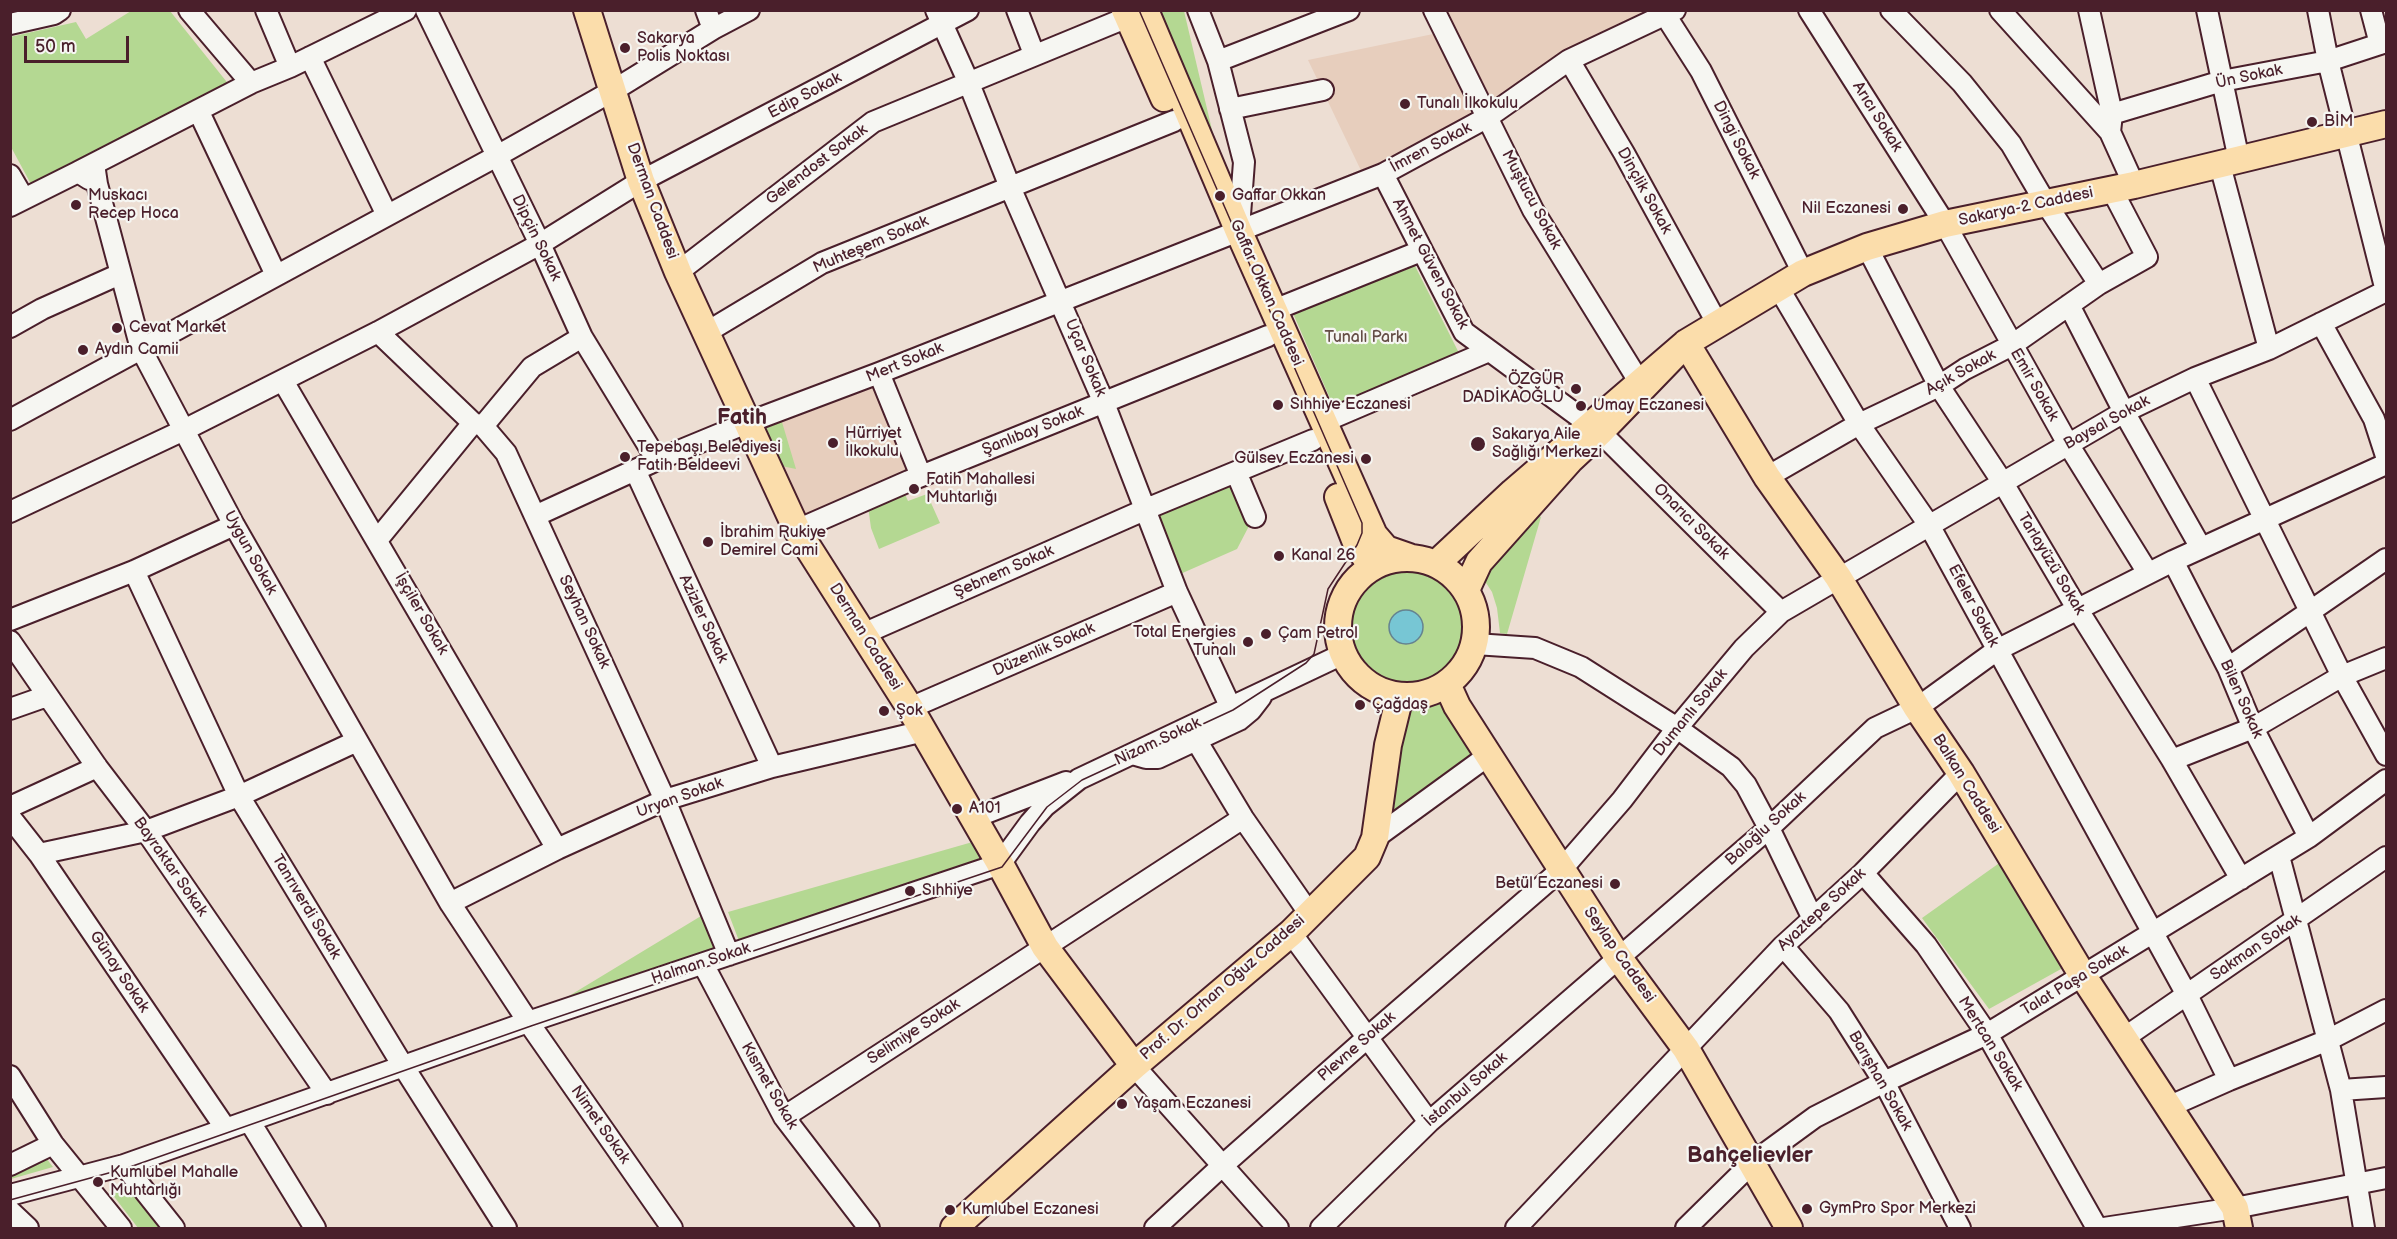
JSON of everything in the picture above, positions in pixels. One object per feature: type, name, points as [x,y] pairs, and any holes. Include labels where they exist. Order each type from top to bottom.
[{"type":"main road","name":"Derman Caddesi","points":[[587,10],[641,181],[678,272],[797,530],[924,731],[1045,946],[1134,1066]]},
{"type":"main road","name":"Gaffar Okkan Caddesi","points":[[1133,13],[1174,121],[1232,235],[1274,310],[1357,544],[1372,567]]},
{"type":"main road","name":"Gaffar Okkan Caddesi","points":[[1133,13],[1232,235],[1268,336],[1374,535],[1386,549],[1409,557]]},
{"type":"main road","name":"Sakarya-2 Caddesi","points":[[1595,429],[1640,383],[1686,343],[1778,286],[1803,273],[1867,247],[1944,224],[2123,187],[2386,124]]},
{"type":"main road","name":"Sakarya-2 Caddesi","points":[[1437,563],[1513,492],[1595,429],[1686,343]]},
{"type":"main road","name":"Balkan Caddesi","points":[[1686,343],[1767,477],[1838,577],[1917,708],[1961,773],[2083,976],[2237,1218]]},
{"type":"main road","points":[[1466,590],[1479,562],[1595,429]]},
{"type":"main road","points":[[1409,557],[1437,563],[1454,574],[1466,590],[1474,607],[1477,625],[1474,644],[1468,659],[1459,673],[1447,684],[1425,694],[1400,696],[1382,692],[1353,670],[1343,654],[1338,633],[1339,610],[1348,590],[1362,573],[1381,562],[1409,557]]},
{"type":"main road","name":"Seylap Caddesi","points":[[1447,684],[1457,706],[1618,957],[1686,1049],[1789,1228]]},
{"type":"main road","name":"Prof. Dr. Orhan Oğuz Caddesi","points":[[958,1227],[1134,1066],[1291,933],[1367,857],[1375,838],[1388,745],[1400,696]]},
{"type":"street","points":[[189,10],[251,83]]},
{"type":"street","points":[[266,10],[290,67]]},
{"type":"street","points":[[10,175],[17,202],[90,173],[198,110],[406,10]]},
{"type":"street","name":"Dipçin Sokak","points":[[426,10],[540,244],[582,337],[657,460]]},
{"type":"street","points":[[706,10],[713,29]]},
{"type":"street","points":[[10,420],[497,156],[749,10]]},
{"type":"street","name":"Edip Sokak","points":[[10,512],[184,430],[378,332],[540,244],[641,181],[938,18],[968,10]]},
{"type":"street","points":[[1017,10],[1034,54]]},
{"type":"street","points":[[1198,10],[1218,61],[1244,162],[1232,235]]},
{"type":"street","points":[[1218,61],[1349,10]]},
{"type":"street","name":"Muştucu Sokak","points":[[1434,10],[1533,210],[1640,383]]},
{"type":"street","name":"Arıcı Sokak","points":[[1809,10],[1944,224]]},
{"type":"street","points":[[1891,10],[1969,92],[2011,144],[2045,202],[2099,284]]},
{"type":"street","points":[[2000,10],[2111,123]]},
{"type":"street","points":[[2089,10],[2123,187]]},
{"type":"street","points":[[2207,10],[2222,81],[2230,162],[2269,350]]},
{"type":"street","points":[[2318,10],[2328,61],[2386,291]]},
{"type":"street","points":[[2371,10],[2383,43]]},
{"type":"street","points":[[10,24],[55,12]]},
{"type":"street","name":"İmren Sokak","points":[[1060,301],[1383,174],[1488,117],[1569,60],[1667,12]]},
{"type":"street","name":"Dingi Sokak","points":[[1667,12],[1701,71],[1803,273]]},
{"type":"street","name":"Gelendost Sokak","points":[[678,272],[873,122],[1133,13]]},
{"type":"street","name":"Uçar Sokak","points":[[938,18],[968,81],[1010,187],[1104,403],[1177,592],[1231,708]]},
{"type":"street","name":"Ün Sokak","points":[[2111,123],[2222,81],[2328,61],[2383,43]]},
{"type":"street","points":[[310,57],[387,215]]},
{"type":"street","name":"Dinçlik Sokak","points":[[1569,60],[1624,153],[1717,323]]},
{"type":"street","points":[[1230,109],[1323,90]]},
{"type":"street","points":[[198,110],[276,275]]},
{"type":"street","name":"Muhteşem Sokak","points":[[707,332],[822,263],[1174,121]]},
{"type":"street","name":"Uygun Sokak","points":[[90,173],[141,349],[234,525],[450,903]]},
{"type":"street","name":"Ahmet Güven Sokak","points":[[1383,174],[1464,332],[1595,429]]},
{"type":"street","name":"Açık Sokak","points":[[1767,477],[1859,424],[1939,386],[1965,369],[2012,345],[2099,284],[2147,257],[2123,187]]},
{"type":"street","name":"Emir Sokak","points":[[1944,224],[2068,444],[2148,573]]},
{"type":"street","name":"Tarlayüzü Sokak","points":[[1867,247],[1939,386],[2003,483],[2078,610],[2172,760],[2241,879]]},
{"type":"street","points":[[1274,310],[1421,251]]},
{"type":"street","points":[[10,327],[42,309],[120,274]]},
{"type":"street","name":"Efeler Sokak","points":[[1778,286],[1859,424],[1929,525],[2187,995],[2229,1080]]},
{"type":"street","name":"Baysal Sokak","points":[[1838,577],[2124,412],[2195,378],[2269,350],[2386,291]]},
{"type":"street","name":"Mert Sokak","points":[[535,516],[657,460],[749,422],[1060,301]]},
{"type":"street","points":[[2069,306],[2124,412],[2201,548]]},
{"type":"street","points":[[2321,322],[2380,415],[2386,456]]},
{"type":"street","name":"Seyhan Sokak","points":[[378,332],[506,453],[665,800],[729,955]]},
{"type":"street","name":"Şanlıbay Sokak","points":[[797,530],[1268,336]]},
{"type":"street","points":[[378,539],[532,367],[582,337]]},
{"type":"street","name":"Şebnem Sokak","points":[[863,634],[1236,472],[1489,351]]},
{"type":"street","points":[[879,373],[921,477]]},
{"type":"street","points":[[2195,378],[2342,675],[2386,755]]},
{"type":"street","name":"İşçiler Sokak","points":[[283,381],[378,539],[558,849]]},
{"type":"street","name":"Onarıcı Sokak","points":[[1595,429],[1781,612]]},
{"type":"street","name":"Baloğlu Sokak","points":[[1618,957],[1769,828],[1875,729],[1917,708],[1997,650],[2173,561],[2386,464]]},
{"type":"street","name":"Azizler Sokak","points":[[635,470],[772,767]]},
{"type":"street","points":[[1236,472],[1255,517]]},
{"type":"street","points":[[10,620],[134,571],[234,525]]},
{"type":"street","points":[[2228,668],[2311,613],[2386,559]]},
{"type":"street","name":"Bilen Sokak","points":[[2173,561],[2228,668],[2253,728],[2309,837]]},
{"type":"street","name":"Tanrıverdi Sokak","points":[[134,571],[239,796],[403,1066],[506,1228]]},
{"type":"street","name":"Dumanlı Sokak","points":[[1562,869],[1622,800],[1677,728],[1743,648],[1781,612],[1838,577]]},
{"type":"street","name":"Düzenlik Sokak","points":[[910,708],[1177,592]]},
{"type":"street","name":"Bayraktar Sokak","points":[[10,641],[97,767],[146,831],[327,1094]]},
{"type":"street","points":[[1474,644],[1535,648],[1581,667],[1677,728],[1731,767],[1746,785],[1813,919]]},
{"type":"street","name":"Nizam Sokak","points":[[1000,864],[1045,806],[1079,779],[1343,654]]},
{"type":"street","points":[[2172,760],[2253,728],[2342,675],[2386,658]]},
{"type":"street","points":[[1132,754],[1146,758],[1158,758],[1239,720],[1251,710],[1264,692]]},
{"type":"street","points":[[10,708],[47,696]]},
{"type":"street","name":"Uryan Sokak","points":[[450,903],[558,849],[665,800],[772,767],[924,731]]},
{"type":"street","points":[[1196,740],[1243,818],[1309,914]]},
{"type":"street","points":[[39,854],[146,831],[239,796],[357,741]]},
{"type":"street","points":[[1375,838],[1490,755]]},
{"type":"street","points":[[10,807],[97,767]]},
{"type":"street","name":"Ayaztepe Sokak","points":[[1516,1228],[1783,946],[1863,873],[1961,773]]},
{"type":"street","points":[[973,818],[1073,779],[1079,779]]},
{"type":"street","name":"Talat Paşa Sokak","points":[[1686,1228],[1752,1163],[1815,1117],[1987,1034],[2154,934],[2309,837],[2386,780]]},
{"type":"street","name":"Günay Sokak","points":[[10,817],[39,854],[226,1129]]},
{"type":"street","name":"Selimiye Sokak","points":[[784,1117],[1243,818]]},
{"type":"street","points":[[2279,856],[2342,1090],[2364,1228]]},
{"type":"street","name":"Sakman Sokak","points":[[2124,1038],[2386,857]]},
{"type":"street","name":"Halman Sokak","points":[[10,1196],[124,1165],[528,1022],[1000,864]]},
{"type":"street","name":"Plevne Sokak","points":[[1155,1228],[1368,1037],[1562,869]]},
{"type":"street","name":"Mertcan Sokak","points":[[1863,873],[1926,945],[1987,1034],[2097,1228]]},
{"type":"street","name":"Nimet Sokak","points":[[450,903],[528,1022],[672,1228]]},
{"type":"street","points":[[1291,933],[1429,1122]]},
{"type":"street","name":"Barışhan Sokak","points":[[1783,946],[1839,1011],[1884,1082],[1960,1228]]},
{"type":"street","name":"İstanbul Sokak","points":[[1321,1228],[1429,1122],[1618,957]]},
{"type":"street","name":"Kısmet Sokak","points":[[703,964],[784,1117],[869,1228]]},
{"type":"street","points":[[2168,1107],[2328,1040],[2386,1010]]},
{"type":"street","points":[[1134,1066],[1278,1228]]},
{"type":"street","points":[[10,1076],[53,1144],[121,1228]]},
{"type":"street","points":[[2342,1090],[2386,1087]]},
{"type":"street","points":[[250,1122],[315,1228]]},
{"type":"street","points":[[10,1165],[53,1144]]},
{"type":"street","points":[[124,1165],[174,1228]]},
{"type":"street","points":[[2104,1228],[2237,1218],[2386,1178]]},
{"type":"street","points":[[10,1211],[28,1228]]},
{"type":"shaded area","points":[[1662,10],[1366,181],[1308,60],[1438,33],[1434,11]]},
{"type":"shaded area","name":"Hürriyet İlkokulu","points":[[879,373],[921,476],[797,530],[749,422]]},
{"type":"green space","points":[[131,11],[170,11],[234,91],[32,186],[11,147],[10,37],[76,22],[86,39]]},
{"type":"green space","points":[[1154,11],[1184,11],[1221,168]]},
{"type":"green space","name":"Tunalı Parkı","points":[[1413,262],[1460,355],[1335,410],[1292,311]]},
{"type":"green space","points":[[779,412],[796,469],[767,463],[749,422]]},
{"type":"green space","points":[[1228,475],[1249,526],[1237,549],[1178,575],[1151,507]]},
{"type":"green space","points":[[901,485],[908,501],[927,494],[940,523],[879,549],[871,528],[867,499]]},
{"type":"green space","points":[[1536,513],[1541,517],[1507,634],[1500,633],[1497,608],[1492,592],[1479,572]]},
{"type":"green space","points":[[1408,571],[1429,575],[1448,587],[1460,606],[1464,627],[1460,648],[1448,667],[1429,679],[1408,683],[1387,679],[1368,667],[1356,648],[1352,627],[1356,606],[1368,587],[1387,575]]},
{"type":"green space","points":[[1435,693],[1482,756],[1385,826],[1401,702]]},
{"type":"green space","points":[[983,839],[988,851],[983,863],[739,941],[728,912]]},
{"type":"green space","points":[[2005,859],[2070,964],[1989,1009],[1922,918]]},
{"type":"green space","points":[[706,913],[720,946],[559,1002]]},
{"type":"green space","points":[[43,1154],[53,1167],[11,1179],[11,1168]]},
{"type":"green space","points":[[125,1179],[163,1228],[138,1228],[109,1190]]},
{"type":"water","points":[[1406,610],[1418,615],[1423,627],[1418,639],[1406,644],[1394,639],[1389,627],[1394,615]]},
{"type":"tram line","points":[[10,1200],[127,1168],[531,1026],[1002,867],[1047,807],[1082,780],[1233,710],[1306,663],[1314,654],[1328,589],[1357,545],[1362,533],[1362,523],[1139,10]]},
{"type":"place","name":"Sakarya Polis Noktası","points":[[625,48]]},
{"type":"place","name":"Tunalı İlkokulu","points":[[1405,104]]},
{"type":"place","name":"BİM","points":[[2312,122]]},
{"type":"place","name":"Gaffar Okkan","points":[[1220,196]]},
{"type":"place","name":"Muskacı Recep Hoca","points":[[76,205]]},
{"type":"place","name":"Nil Eczanesi","points":[[1903,209]]},
{"type":"place","name":"Cevat Market","points":[[117,328]]},
{"type":"place","name":"Aydın Camii","points":[[83,350]]},
{"type":"place","name":"ÖZGÜR DADİKAOĞLU","points":[[1576,389]]},
{"type":"place","name":"Sıhhiye Eczanesi","points":[[1278,405]]},
{"type":"place","name":"Umay Eczanesi","points":[[1581,406]]},
{"type":"place","name":"Hürriyet İlkokulu","points":[[833,443]]},
{"type":"place","name":"Sakarya Aile Sağlığı Merkezi","points":[[1478,444]]},
{"type":"place","name":"Tepebaşı Belediyesi Fatih Beldeevi","points":[[625,457]]},
{"type":"place","name":"Gülsev Eczanesi","points":[[1366,459]]},
{"type":"place","name":"Fatih Mahallesi Muhtarlığı","points":[[914,489]]},
{"type":"place","name":"İbrahim Rukiye Demirel Cami","points":[[708,542]]},
{"type":"place","name":"Kanal 26","points":[[1279,556]]},
{"type":"place","name":"Çam Petrol","points":[[1266,634]]},
{"type":"place","name":"Total Energies Tunalı","points":[[1248,642]]},
{"type":"place","name":"Çağdaş","points":[[1360,705]]},
{"type":"place","name":"Şok","points":[[884,711]]},
{"type":"place","name":"A101","points":[[957,809]]},
{"type":"place","name":"Betül Eczanesi","points":[[1615,884]]},
{"type":"place","name":"Sıhhiye","points":[[910,891]]},
{"type":"place","name":"Yaşam Eczanesi","points":[[1122,1104]]},
{"type":"place","name":"Kumlubel Mahalle Muhtarlığı","points":[[98,1182]]},
{"type":"place","name":"GymPro Spor Merkezi","points":[[1807,1209]]},
{"type":"place","name":"Kumlubel Eczanesi","points":[[950,1210]]},
{"type":"district","name":"Fatih","points":[[742,418]]},
{"type":"district","name":"Bahçelievler","points":[[1750,1156]]}]
